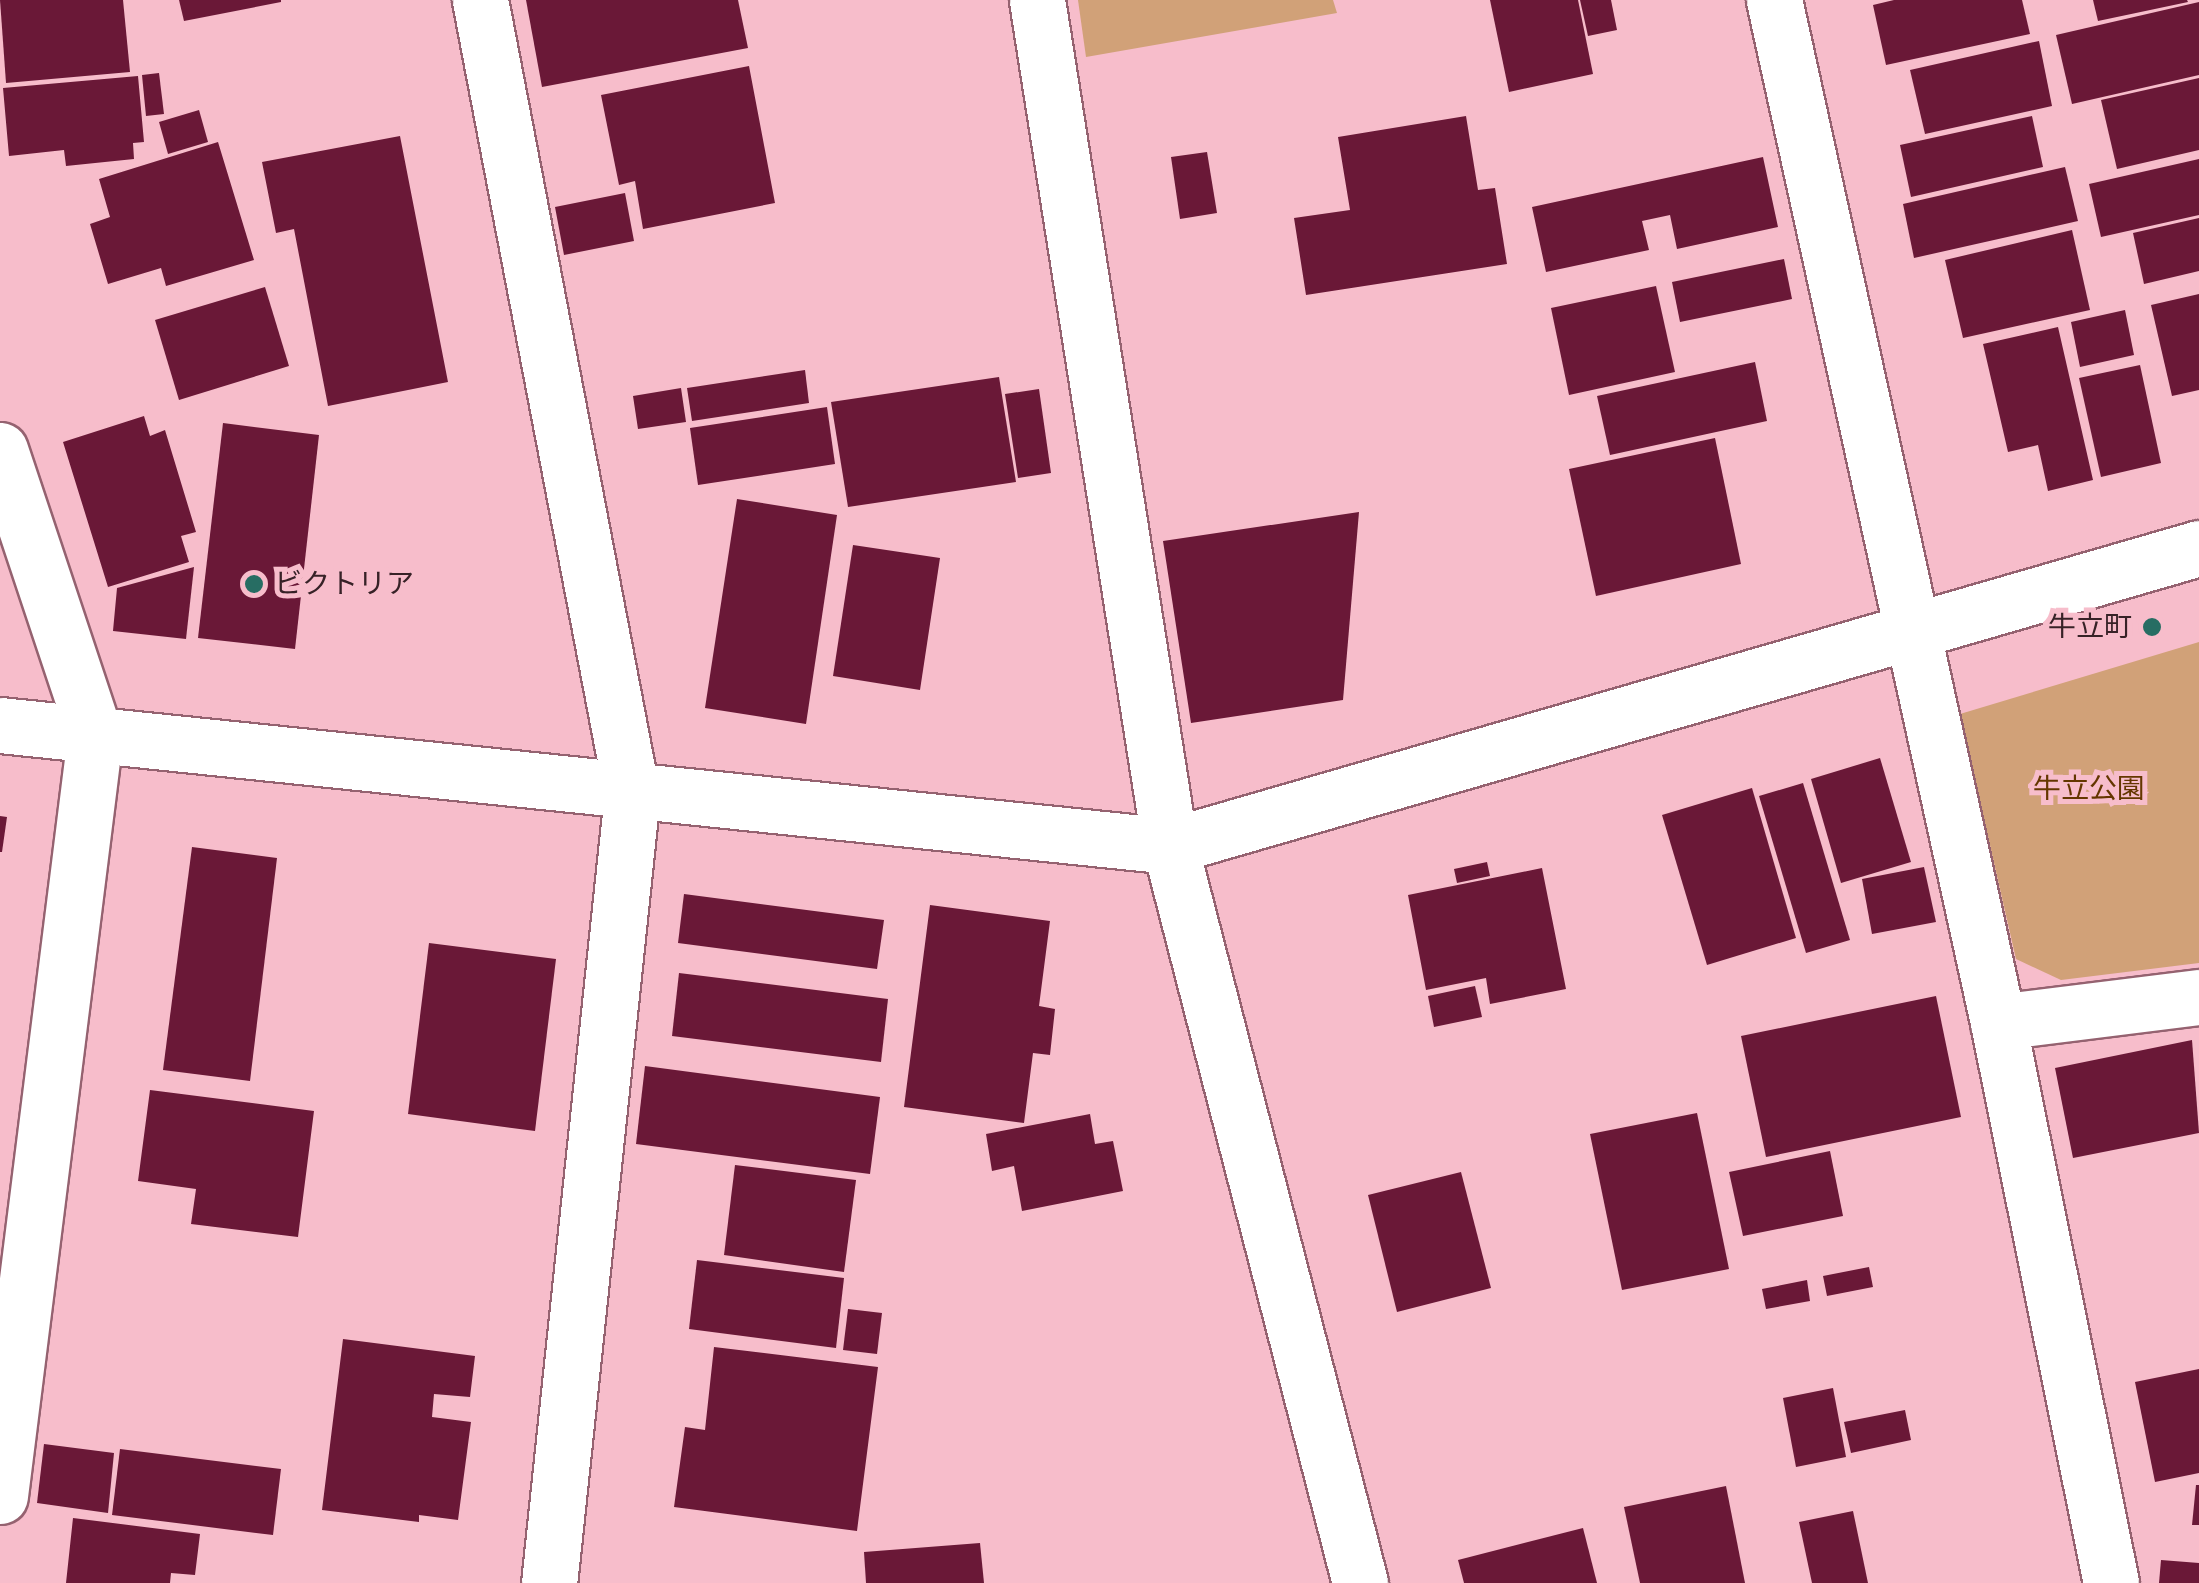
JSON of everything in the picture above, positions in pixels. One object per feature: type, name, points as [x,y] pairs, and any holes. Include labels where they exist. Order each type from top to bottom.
[{"type":"street","points":[[480,0],[632,795],[548,1583]]},
{"type":"street","points":[[1037,0],[1170,846],[1360,1583]]},
{"type":"street","points":[[1774,0],[1998,1022],[2111,1583]]},
{"type":"street","points":[[0,450],[95,736],[0,1496]]},
{"type":"street","points":[[0,725],[632,795],[1170,846],[1912,636],[2199,548]]},
{"type":"street","points":[[1998,1022],[2199,997]]},
{"type":"green space","points":[[1078,0],[1333,0],[1337,13],[1086,57]]},
{"type":"green space","name":"牛立公園","points":[[2199,642],[2199,963],[2061,980],[2016,959],[1960,714]]},
{"type":"building","points":[[0,0],[123,0],[130,72],[6,83]]},
{"type":"building","points":[[179,0],[281,0],[281,2],[184,21]]},
{"type":"building","points":[[526,0],[738,0],[748,48],[542,87]]},
{"type":"building","points":[[1490,0],[1578,0],[1593,74],[1509,92]]},
{"type":"building","points":[[1580,0],[1611,0],[1617,30],[1588,36]]},
{"type":"building","points":[[1894,0],[2022,0],[2030,34],[1886,65],[1873,5]]},
{"type":"building","points":[[2093,0],[2187,0],[2188,2],[2098,21]]},
{"type":"building","points":[[2199,2],[2199,75],[2072,104],[2056,35]]},
{"type":"building","points":[[2039,41],[2052,106],[1925,134],[1910,70]]},
{"type":"building","points":[[749,66],[775,203],[643,229],[635,181],[619,185],[601,95]]},
{"type":"building","points":[[159,73],[164,114],[146,116],[142,75]]},
{"type":"building","points":[[138,76],[144,142],[133,143],[134,159],[66,166],[64,150],[9,156],[3,88]]},
{"type":"building","points":[[2199,78],[2199,150],[2117,169],[2101,100]]},
{"type":"building","points":[[199,110],[208,142],[168,154],[159,122]]},
{"type":"building","points":[[1466,116],[1478,190],[1495,188],[1507,264],[1306,295],[1294,218],[1350,210],[1338,137]]},
{"type":"building","points":[[2032,116],[2043,167],[1911,197],[1900,145]]},
{"type":"building","points":[[400,136],[448,382],[328,406],[294,229],[276,233],[262,162]]},
{"type":"building","points":[[218,142],[254,260],[166,286],[161,268],[108,284],[90,224],[110,217],[99,179]]},
{"type":"building","points":[[1207,152],[1217,213],[1180,219],[1171,157]]},
{"type":"building","points":[[1763,157],[1778,227],[1677,249],[1670,215],[1642,221],[1649,250],[1546,272],[1532,207]]},
{"type":"building","points":[[2199,159],[2199,215],[2101,237],[2089,184]]},
{"type":"building","points":[[2065,167],[2078,221],[1914,258],[1903,204]]},
{"type":"building","points":[[625,193],[634,241],[564,255],[555,207]]},
{"type":"building","points":[[2199,218],[2199,271],[2144,284],[2133,233]]},
{"type":"building","points":[[2072,230],[2090,310],[1963,338],[1945,260]]},
{"type":"building","points":[[1784,259],[1792,299],[1680,322],[1672,282]]},
{"type":"building","points":[[1656,286],[1675,372],[1569,395],[1551,308]]},
{"type":"building","points":[[265,287],[289,366],[179,400],[155,320]]},
{"type":"building","points":[[2199,294],[2199,390],[2172,396],[2151,305]]},
{"type":"building","points":[[2125,310],[2134,355],[2080,367],[2071,322]]},
{"type":"building","points":[[2058,327],[2093,480],[2048,491],[2038,445],[2008,452],[1983,344]]},
{"type":"building","points":[[1755,362],[1767,421],[1610,455],[1597,396]]},
{"type":"building","points":[[2140,365],[2161,463],[2101,477],[2079,378]]},
{"type":"building","points":[[805,370],[809,403],[692,421],[687,388]]},
{"type":"building","points":[[999,377],[1016,482],[848,507],[831,402]]},
{"type":"building","points":[[681,388],[686,422],[638,429],[633,396]]},
{"type":"building","points":[[1039,389],[1051,473],[1018,478],[1005,394]]},
{"type":"building","points":[[827,407],[835,464],[698,485],[690,428]]},
{"type":"building","points":[[144,416],[150,436],[165,430],[196,532],[181,536],[189,562],[108,587],[63,442]]},
{"type":"building","points":[[223,423],[319,435],[295,649],[198,638]]},
{"type":"building","points":[[1715,438],[1741,564],[1596,596],[1569,469]]},
{"type":"building","points":[[737,499],[837,515],[806,724],[705,708]]},
{"type":"building","points":[[1359,512],[1343,700],[1191,723],[1163,541]]},
{"type":"building","points":[[853,545],[940,558],[920,690],[833,676]]},
{"type":"building","points":[[194,567],[186,639],[113,631],[117,588]]},
{"type":"building","points":[[1880,758],[1911,862],[1841,883],[1811,779]]},
{"type":"building","points":[[1803,783],[1850,940],[1806,953],[1759,796]]},
{"type":"building","points":[[1752,788],[1796,938],[1707,965],[1662,815]]},
{"type":"building","points":[[0,816],[7,817],[2,852],[0,852]]},
{"type":"building","points":[[192,847],[277,858],[250,1081],[163,1070]]},
{"type":"building","points":[[1487,862],[1490,876],[1457,883],[1454,869]]},
{"type":"building","points":[[1924,867],[1936,922],[1872,934],[1862,879]]},
{"type":"building","points":[[1542,868],[1566,989],[1490,1004],[1486,978],[1426,990],[1408,895]]},
{"type":"building","points":[[684,894],[884,920],[877,969],[678,943]]},
{"type":"building","points":[[930,905],[1050,921],[1039,1006],[1055,1009],[1050,1055],[1033,1053],[1024,1123],[904,1107]]},
{"type":"building","points":[[429,943],[556,959],[535,1131],[408,1114]]},
{"type":"building","points":[[679,973],[888,999],[881,1062],[672,1036]]},
{"type":"building","points":[[1475,986],[1482,1017],[1434,1027],[1428,996]]},
{"type":"building","points":[[1936,996],[1961,1117],[1766,1157],[1741,1036]]},
{"type":"building","points":[[2192,1040],[2199,1133],[2073,1158],[2055,1068]]},
{"type":"building","points":[[645,1066],[880,1097],[870,1174],[636,1144]]},
{"type":"building","points":[[150,1090],[314,1111],[298,1237],[191,1224],[196,1189],[138,1181]]},
{"type":"building","points":[[1697,1113],[1729,1269],[1622,1290],[1590,1134]]},
{"type":"building","points":[[1090,1114],[1095,1144],[1113,1141],[1123,1191],[1022,1211],[1014,1166],[992,1171],[986,1134]]},
{"type":"building","points":[[1830,1151],[1843,1216],[1743,1236],[1729,1172]]},
{"type":"building","points":[[735,1165],[856,1180],[844,1272],[724,1255]]},
{"type":"building","points":[[1461,1172],[1491,1288],[1397,1312],[1368,1195]]},
{"type":"building","points":[[697,1260],[844,1278],[836,1348],[689,1329]]},
{"type":"building","points":[[1869,1267],[1873,1287],[1827,1296],[1823,1276]]},
{"type":"building","points":[[1807,1280],[1810,1301],[1766,1309],[1762,1289]]},
{"type":"building","points":[[848,1309],[882,1313],[877,1354],[843,1350]]},
{"type":"building","points":[[343,1339],[475,1356],[470,1397],[434,1394],[432,1417],[471,1422],[458,1520],[419,1515],[419,1522],[322,1510]]},
{"type":"building","points":[[714,1347],[878,1367],[857,1531],[674,1507],[685,1427],[705,1430]]},
{"type":"building","points":[[2199,1369],[2199,1473],[2155,1482],[2135,1382]]},
{"type":"building","points":[[1833,1388],[1846,1457],[1796,1467],[1783,1398]]},
{"type":"building","points":[[1905,1410],[1911,1440],[1851,1453],[1844,1422]]},
{"type":"building","points":[[44,1444],[114,1453],[108,1513],[37,1503]]},
{"type":"building","points":[[120,1449],[281,1469],[273,1535],[112,1515]]},
{"type":"building","points":[[2196,1485],[2199,1525],[2192,1525]]},
{"type":"building","points":[[1726,1486],[1745,1583],[1640,1583],[1624,1507]]},
{"type":"building","points":[[1853,1511],[1868,1583],[1812,1583],[1799,1522]]},
{"type":"building","points":[[73,1518],[200,1534],[195,1575],[171,1573],[170,1583],[66,1583]]},
{"type":"building","points":[[1583,1528],[1597,1583],[1464,1583],[1458,1560]]},
{"type":"building","points":[[980,1543],[984,1583],[866,1583],[864,1552]]},
{"type":"building","points":[[2161,1560],[2199,1563],[2199,1583],[2159,1583]]},
{"type":"place","name":"ビクトリア","points":[[254,584]]},
{"type":"place","name":"牛立町","points":[[2152,627]]}]
